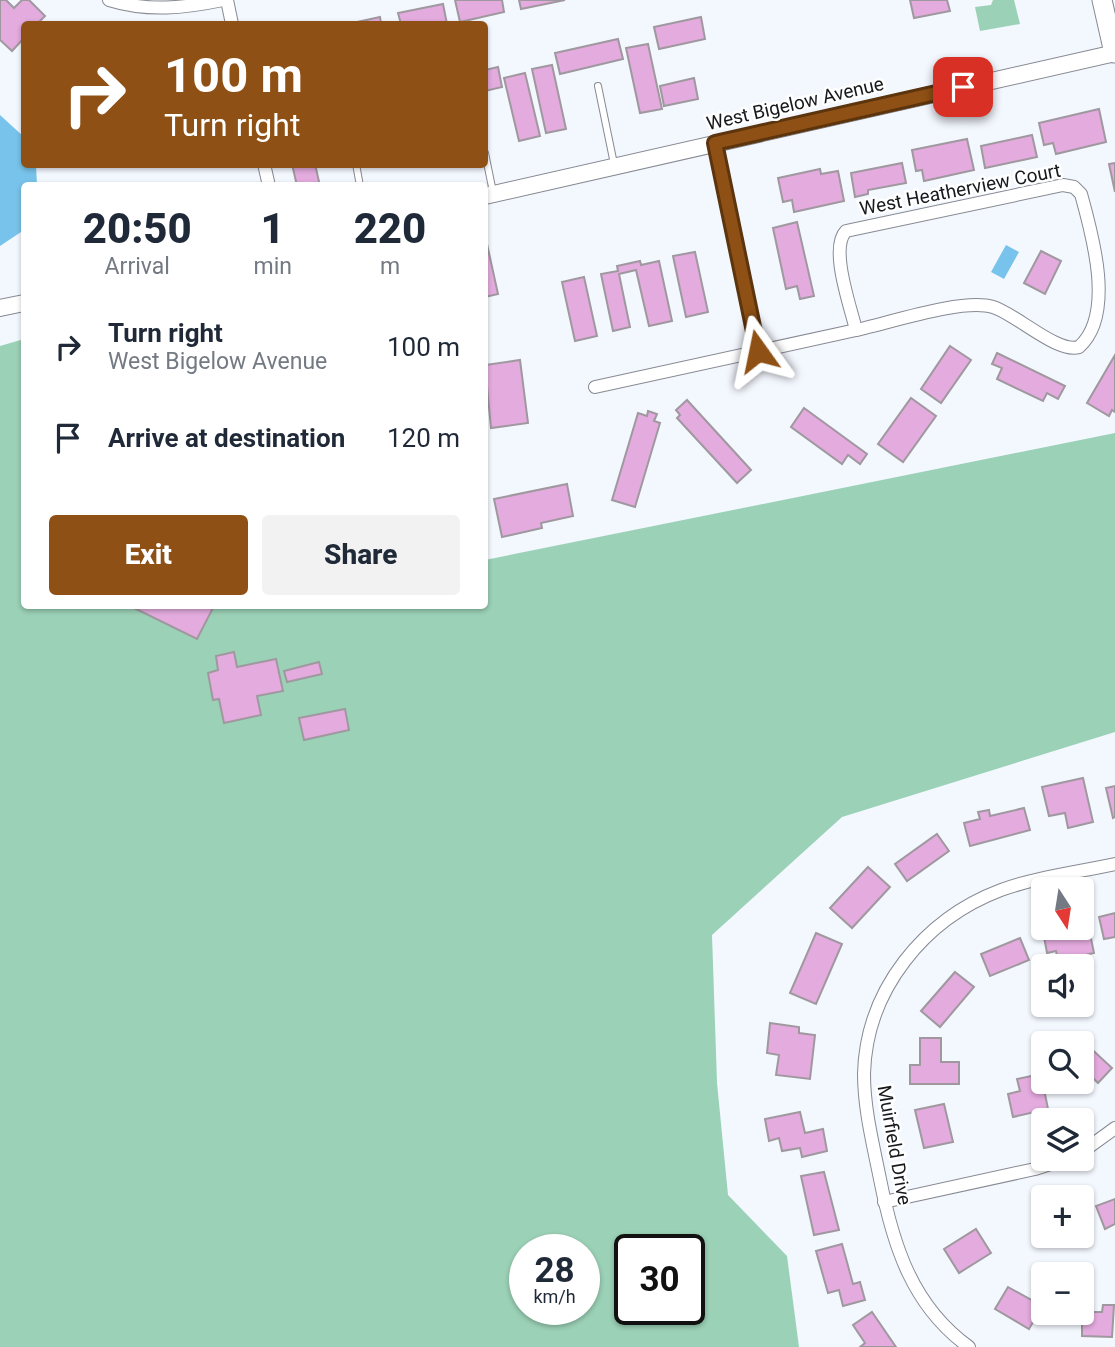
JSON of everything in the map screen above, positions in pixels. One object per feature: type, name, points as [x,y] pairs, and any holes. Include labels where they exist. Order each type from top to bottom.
[{"type":"main road","points":[[1102,0],[1114,53]]},
{"type":"street","points":[[109,0],[146,8],[179,8],[225,0],[231,21]]},
{"type":"street","name":"West Bigelow Avenue","points":[[489,195],[1114,53]]},
{"type":"street","points":[[715,143],[758,351]]},
{"type":"street","name":"West Heatherview Court","points":[[1063,185],[1078,190],[1102,295],[1097,324],[1079,346],[1064,347],[996,308],[975,305],[856,330],[838,250],[842,235],[846,231],[1063,185]]},
{"type":"street","points":[[0,308],[21,304]]},
{"type":"street","points":[[595,387],[856,330]]},
{"type":"street","name":"Muirfield Drive","points":[[969,1347],[942,1324],[915,1288],[896,1248],[868,1118],[864,1074],[870,1030],[877,1008],[898,969],[944,920],[983,897],[1014,886],[1115,864]]},
{"type":"street","points":[[1094,1143],[1115,1128]]},
{"type":"street","points":[[884,1202],[1031,1170]]},
{"type":"lane","points":[[598,86],[614,166]]},
{"type":"green space","points":[[993,0],[1014,0],[1020,24],[980,31],[975,7],[991,5]]},
{"type":"green space","points":[[21,340],[21,609],[488,609],[488,559],[1115,433],[1115,732],[842,817],[712,935],[717,1083],[728,1195],[787,1256],[799,1347],[0,1347],[0,346]]},
{"type":"water","points":[[0,115],[21,134],[21,168],[36,168],[37,182],[21,182],[21,232],[0,246]]},
{"type":"water","points":[[1006,245],[1019,252],[1004,279],[991,272]]},
{"type":"building","points":[[0,0],[6,0],[14,8],[22,0],[29,0],[45,16],[40,21],[21,21],[21,41],[12,51],[0,40]]},
{"type":"building","points":[[455,0],[502,0],[504,12],[460,21]]},
{"type":"building","points":[[519,0],[565,0],[521,9]]},
{"type":"building","points":[[910,0],[947,0],[950,11],[914,18]]},
{"type":"building","points":[[443,4],[446,21],[400,21],[398,13]]},
{"type":"building","points":[[380,17],[381,21],[362,21]]},
{"type":"building","points":[[701,17],[705,39],[659,49],[654,27]]},
{"type":"building","points":[[618,39],[623,59],[560,74],[555,53]]},
{"type":"building","points":[[648,44],[662,109],[640,113],[626,48]]},
{"type":"building","points":[[552,65],[566,129],[546,133],[532,69]]},
{"type":"building","points":[[498,67],[502,87],[488,90],[488,69]]},
{"type":"building","points":[[525,73],[540,136],[519,141],[504,78]]},
{"type":"building","points":[[694,78],[698,99],[664,106],[660,86]]},
{"type":"building","points":[[1099,109],[1106,142],[1056,154],[1053,143],[1044,145],[1039,123]]},
{"type":"building","points":[[1032,135],[1037,157],[985,168],[981,146]]},
{"type":"building","points":[[967,139],[974,170],[924,181],[922,170],[916,171],[912,150]]},
{"type":"building","points":[[902,163],[906,183],[868,190],[868,194],[855,197],[851,173]]},
{"type":"building","points":[[1115,163],[1115,192],[1109,164]]},
{"type":"building","points":[[293,168],[316,168],[319,182],[296,182]]},
{"type":"building","points":[[820,169],[821,174],[838,171],[844,201],[794,212],[792,200],[783,202],[778,178]]},
{"type":"building","points":[[797,222],[814,296],[800,299],[797,286],[786,289],[773,228]]},
{"type":"building","points":[[488,249],[498,294],[488,296]]},
{"type":"building","points":[[1041,251],[1061,261],[1045,294],[1024,283]]},
{"type":"building","points":[[695,252],[708,312],[686,317],[673,256]]},
{"type":"building","points":[[640,261],[641,265],[659,261],[672,321],[649,326],[636,270],[619,274],[630,327],[613,331],[601,274],[618,271],[617,266]]},
{"type":"building","points":[[584,277],[597,336],[575,341],[562,282]]},
{"type":"building","points":[[950,346],[971,360],[941,403],[921,389]]},
{"type":"building","points":[[997,353],[1065,386],[1058,399],[1047,393],[1043,401],[997,379],[1002,368],[992,364]]},
{"type":"building","points":[[1115,355],[1115,412],[1112,410],[1109,416],[1087,403]]},
{"type":"building","points":[[520,360],[528,423],[491,428],[488,365]]},
{"type":"building","points":[[911,398],[936,416],[903,462],[878,444]]},
{"type":"building","points":[[687,400],[751,470],[737,483],[677,418],[680,415],[676,410]]},
{"type":"building","points":[[804,408],[867,454],[860,464],[848,455],[842,464],[791,427]]},
{"type":"building","points":[[648,411],[657,414],[654,421],[660,423],[635,507],[612,500],[638,413],[647,416]]},
{"type":"building","points":[[567,484],[573,516],[541,523],[542,528],[502,537],[494,499]]},
{"type":"building","points":[[136,609],[212,609],[197,639]]},
{"type":"building","points":[[234,652],[237,667],[276,659],[283,691],[257,696],[261,715],[224,723],[219,699],[213,700],[208,673],[218,670],[216,656]]},
{"type":"building","points":[[319,662],[322,674],[287,682],[284,671]]},
{"type":"building","points":[[345,709],[349,730],[304,740],[299,718]]},
{"type":"building","points":[[1083,778],[1093,822],[1068,828],[1065,813],[1049,816],[1042,787]]},
{"type":"building","points":[[1115,786],[1115,817],[1113,818],[1106,788]]},
{"type":"building","points":[[1024,808],[1030,830],[970,846],[964,823],[980,819],[978,812],[989,810],[990,816]]},
{"type":"building","points":[[937,834],[949,851],[907,881],[895,864]]},
{"type":"building","points":[[868,867],[890,887],[852,928],[830,908]]},
{"type":"building","points":[[1115,913],[1115,937],[1104,939],[1099,917]]},
{"type":"building","points":[[816,933],[842,944],[816,1004],[790,993]]},
{"type":"building","points":[[1020,938],[1029,960],[990,976],[981,954]]},
{"type":"building","points":[[1045,940],[1091,940],[1094,953],[1057,954],[1056,951],[1047,953]]},
{"type":"building","points":[[955,972],[974,987],[940,1027],[921,1011]]},
{"type":"building","points":[[770,1023],[799,1027],[799,1033],[815,1035],[810,1079],[776,1075],[779,1055],[767,1053]]},
{"type":"building","points":[[920,1038],[941,1038],[941,1062],[959,1062],[959,1084],[910,1084],[910,1065],[920,1065]]},
{"type":"building","points":[[1094,1051],[1112,1068],[1098,1083],[1094,1079]]},
{"type":"building","points":[[1031,1076],[1031,1094],[1045,1094],[1048,1108],[1031,1108],[1031,1113],[1013,1117],[1008,1094],[1020,1091],[1017,1079]]},
{"type":"building","points":[[944,1104],[953,1142],[924,1148],[915,1110]]},
{"type":"building","points":[[800,1112],[805,1133],[823,1129],[827,1151],[802,1157],[800,1148],[782,1151],[779,1138],[769,1141],[765,1119]]},
{"type":"building","points":[[824,1172],[839,1230],[814,1235],[801,1176]]},
{"type":"building","points":[[1115,1199],[1115,1224],[1105,1229],[1096,1206]]},
{"type":"building","points":[[976,1229],[991,1253],[959,1273],[944,1249]]},
{"type":"building","points":[[842,1244],[853,1284],[860,1282],[865,1300],[843,1306],[839,1290],[828,1293],[816,1251]]},
{"type":"building","points":[[1008,1287],[1031,1300],[1031,1325],[1029,1329],[995,1309]]},
{"type":"building","points":[[1103,1305],[1114,1305],[1112,1337],[1082,1336],[1082,1325],[1094,1325],[1094,1312],[1102,1312]]},
{"type":"building","points":[[872,1312],[896,1347],[860,1347],[865,1343],[853,1325]]},
{"type":"route","points":[[758,351],[715,143],[963,87]]}]
